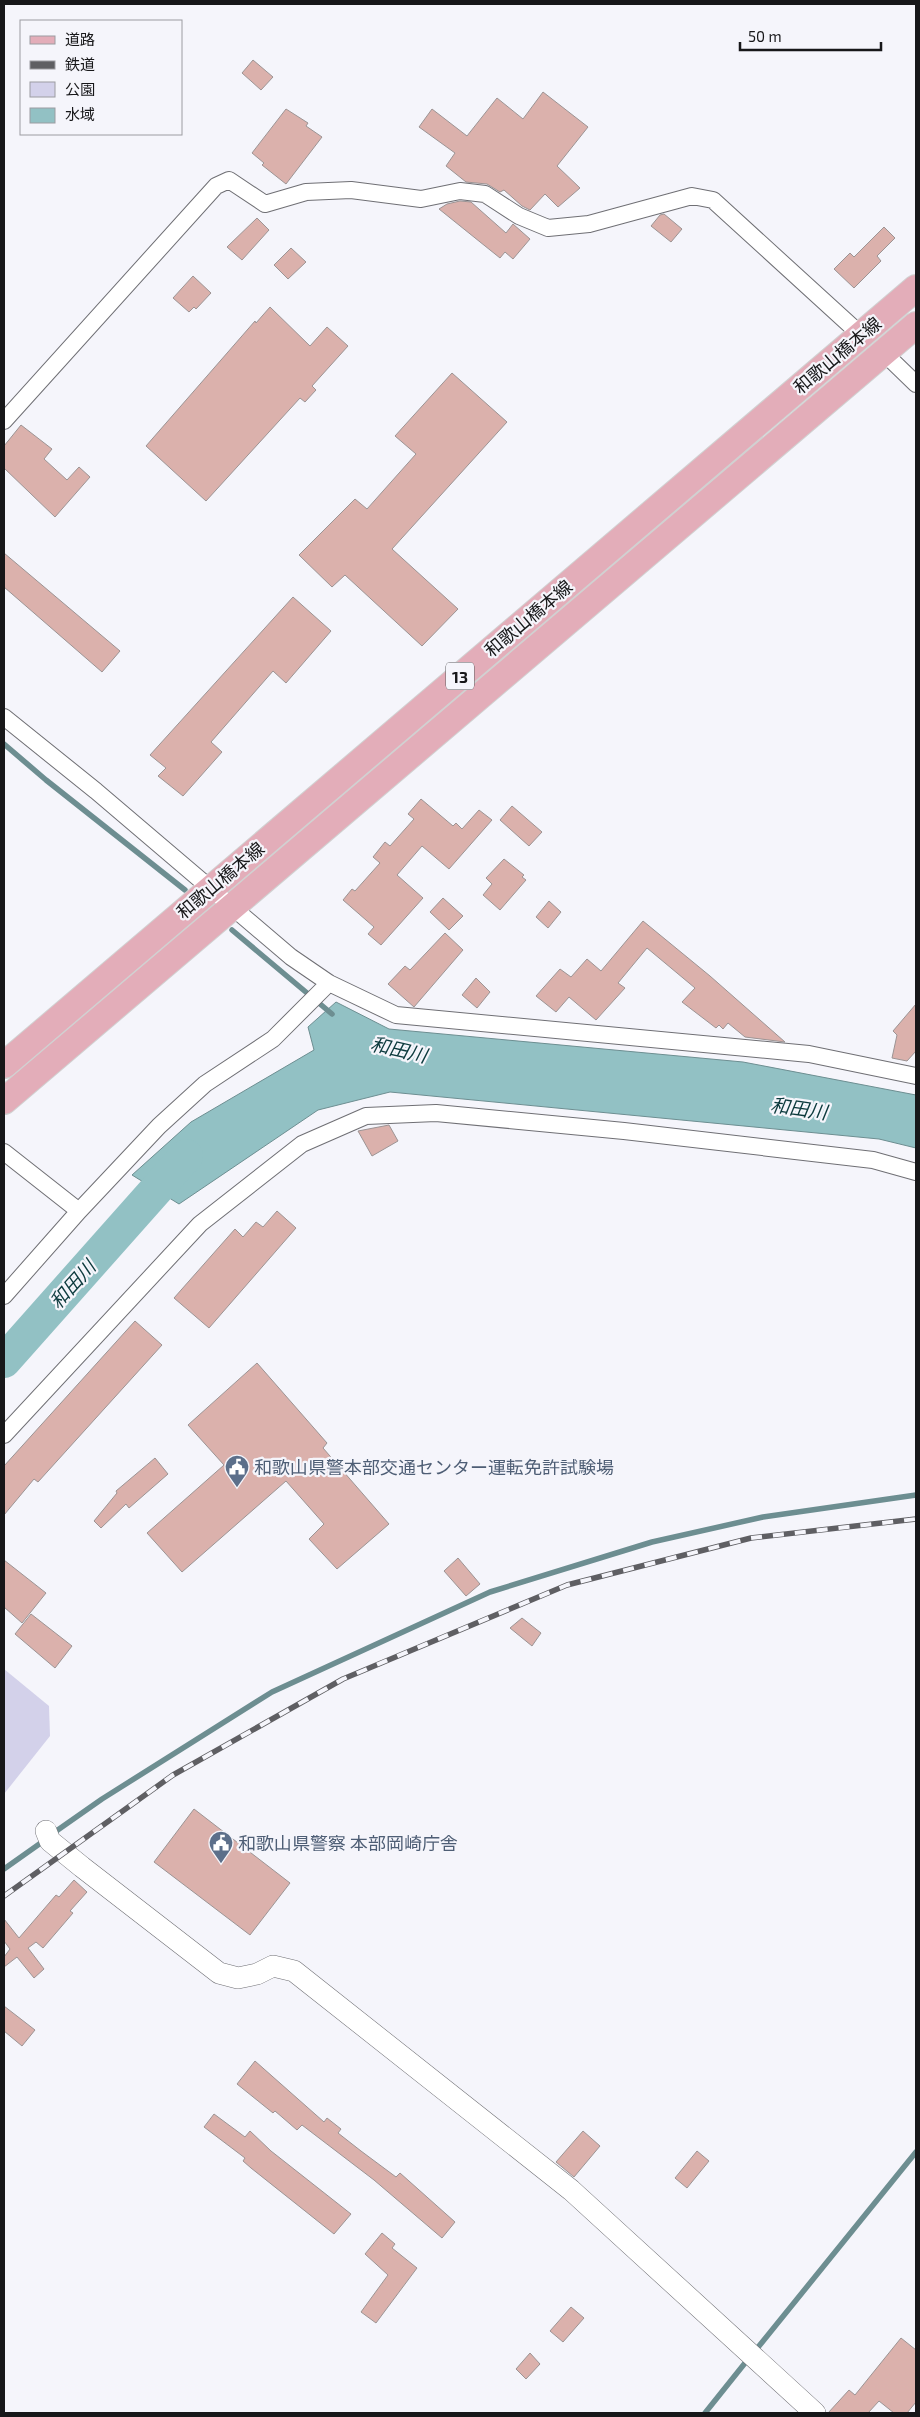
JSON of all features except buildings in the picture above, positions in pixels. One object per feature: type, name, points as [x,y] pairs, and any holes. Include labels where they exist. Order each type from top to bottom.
[{"type":"main road","name":"和歌山橋本線","points":[[4,1065],[916,288]]},
{"type":"main road","name":"和歌山橋本線","points":[[4,1101],[916,325]]},
{"type":"street","points":[[4,421],[216,186],[229,180],[265,204],[306,192],[351,190],[421,199],[460,191],[485,194],[519,216],[548,228],[589,224],[692,196],[712,200],[861,335]]},
{"type":"street","points":[[883,352],[916,384]]},
{"type":"street","points":[[4,717],[291,957],[329,983],[396,1015],[808,1054],[916,1076]]},
{"type":"street","points":[[4,1296],[79,1210],[159,1126],[206,1084],[273,1039],[329,983]]},
{"type":"street","points":[[4,1436],[200,1224],[302,1144],[366,1116],[436,1113],[624,1131],[873,1160],[916,1172]]},
{"type":"street","points":[[4,1152],[79,1210]]},
{"type":"street","points":[[46,1831],[50,1841],[219,1973],[238,1978],[257,1974],[273,1966],[294,1971],[571,2190],[815,2413]]},
{"type":"green space","points":[[4,1669],[49,1706],[50,1736],[4,1794]]},
{"type":"water","points":[[336,1002],[389,1029],[743,1062],[916,1095],[916,1148],[879,1139],[390,1092],[318,1110],[179,1204],[132,1175],[191,1122],[314,1050],[308,1027]]},
{"type":"waterway","points":[[4,744],[46,780],[185,890]]},
{"type":"waterway","points":[[232,930],[332,1014]]},
{"type":"waterway","name":"和田川","points":[[4,1361],[186,1156]]},
{"type":"waterway","points":[[52,1834],[102,1799],[272,1692],[490,1592],[652,1542],[763,1517],[916,1495]]},
{"type":"waterway","points":[[4,1869],[45,1840]]},
{"type":"waterway","points":[[755,2351],[916,2152]]},
{"type":"waterway","points":[[705,2413],[749,2358]]},
{"type":"railway","points":[[4,1896],[173,1775],[343,1679],[567,1585],[751,1538],[916,1519]]},
{"type":"place","name":"和歌山県警本部交通センター運転免許試験場","points":[[237,1488]]},
{"type":"place","name":"和歌山県警察 本部岡崎庁舎","points":[[221,1864]]}]
